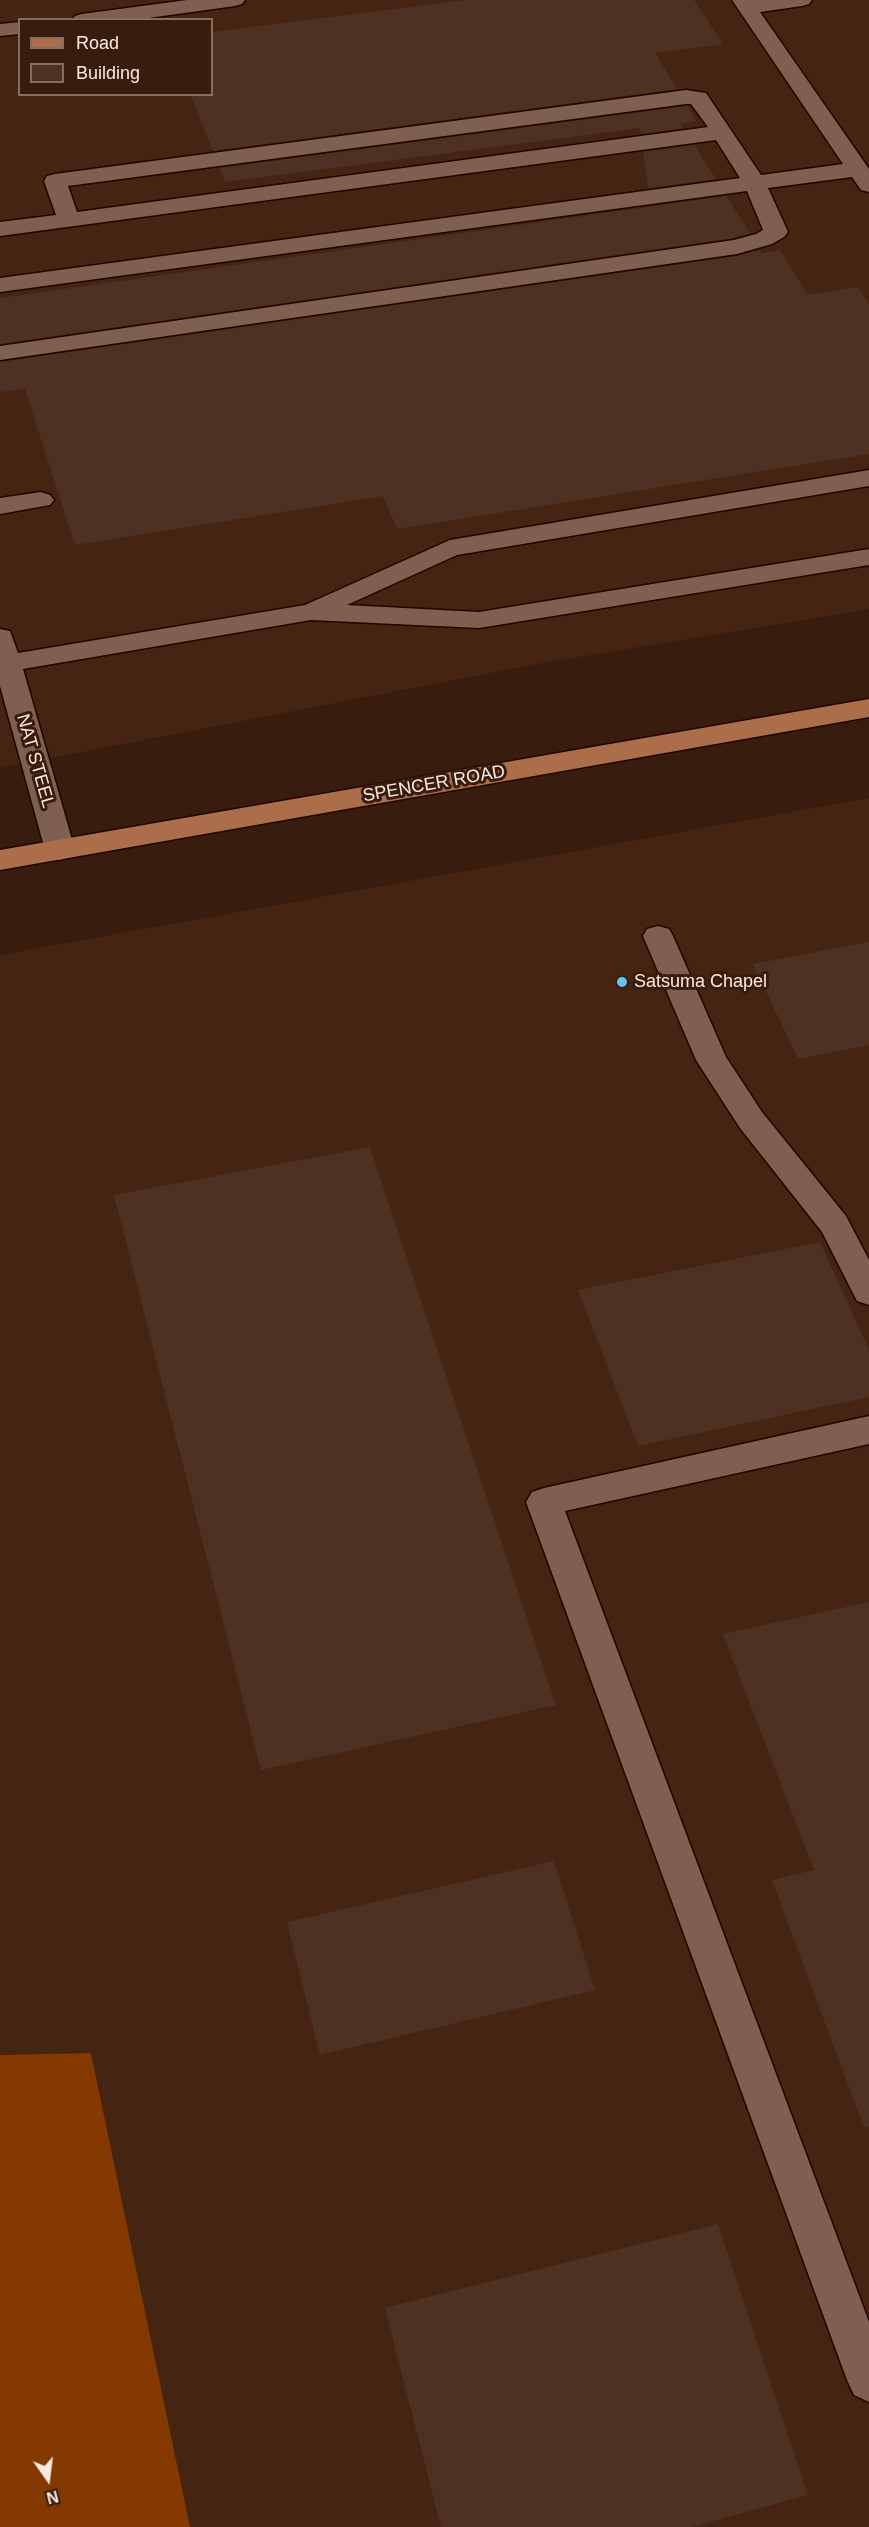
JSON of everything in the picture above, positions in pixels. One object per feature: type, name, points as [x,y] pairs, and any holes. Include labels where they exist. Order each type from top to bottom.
[{"type":"main road","name":"SPENCER ROAD","points":[[0,860],[869,708]]},
{"type":"lane","points":[[97,18],[235,0]]},
{"type":"lane","points":[[744,3],[802,0]]},
{"type":"lane","points":[[744,3],[864,177]]},
{"type":"lane","points":[[0,30],[18,27]]},
{"type":"lane","points":[[0,353],[737,247],[764,239],[776,232],[755,184],[722,132],[698,98],[686,97],[55,181],[69,220]]},
{"type":"lane","points":[[0,229],[722,132]]},
{"type":"lane","points":[[0,285],[755,184],[864,177]]},
{"type":"lane","points":[[311,612],[450,548],[869,478]]},
{"type":"lane","points":[[0,506],[41,500]]},
{"type":"lane","points":[[8,663],[311,612],[479,620],[869,557]]},
{"type":"lane","name":"NAT STEEL","points":[[0,637],[60,850]]},
{"type":"lane","points":[[658,936],[712,1060],[751,1120],[834,1225],[869,1292]]},
{"type":"lane","points":[[869,1430],[544,1502],[869,2380]]},
{"type":"shaded area","points":[[0,0],[869,0],[869,609],[542,663],[0,768]]},
{"type":"shaded area","points":[[869,798],[869,2527],[190,2527],[91,2053],[0,2055],[0,955]]},
{"type":"shaded area","points":[[91,2053],[190,2527],[0,2527],[0,2055]]},
{"type":"building","points":[[465,0],[694,0],[723,44],[655,53],[677,89],[213,151],[191,96],[213,96],[213,32]]},
{"type":"building","points":[[687,106],[696,121],[680,123],[683,128],[641,134],[640,128],[225,182],[220,168]]},
{"type":"building","points":[[694,145],[716,179],[648,188],[643,152]]},
{"type":"building","points":[[726,196],[750,233],[734,238],[0,344],[0,298]]},
{"type":"building","points":[[760,250],[762,253],[780,250],[808,295],[858,287],[869,304],[869,454],[397,529],[383,496],[75,545],[25,389],[0,392],[0,362],[737,256]]},
{"type":"building","points":[[869,942],[869,1045],[798,1059],[753,964]]},
{"type":"building","points":[[370,1147],[556,1705],[261,1770],[114,1195]]},
{"type":"building","points":[[820,1242],[869,1350],[869,1397],[638,1446],[578,1290]]},
{"type":"building","points":[[869,1602],[869,2127],[864,2128],[772,1880],[814,1870],[723,1634]]},
{"type":"building","points":[[554,1861],[595,1990],[320,2055],[287,1922]]},
{"type":"building","points":[[718,2224],[808,2495],[692,2527],[441,2527],[385,2308]]},
{"type":"place","name":"Satsuma Chapel","points":[[622,982]]}]
